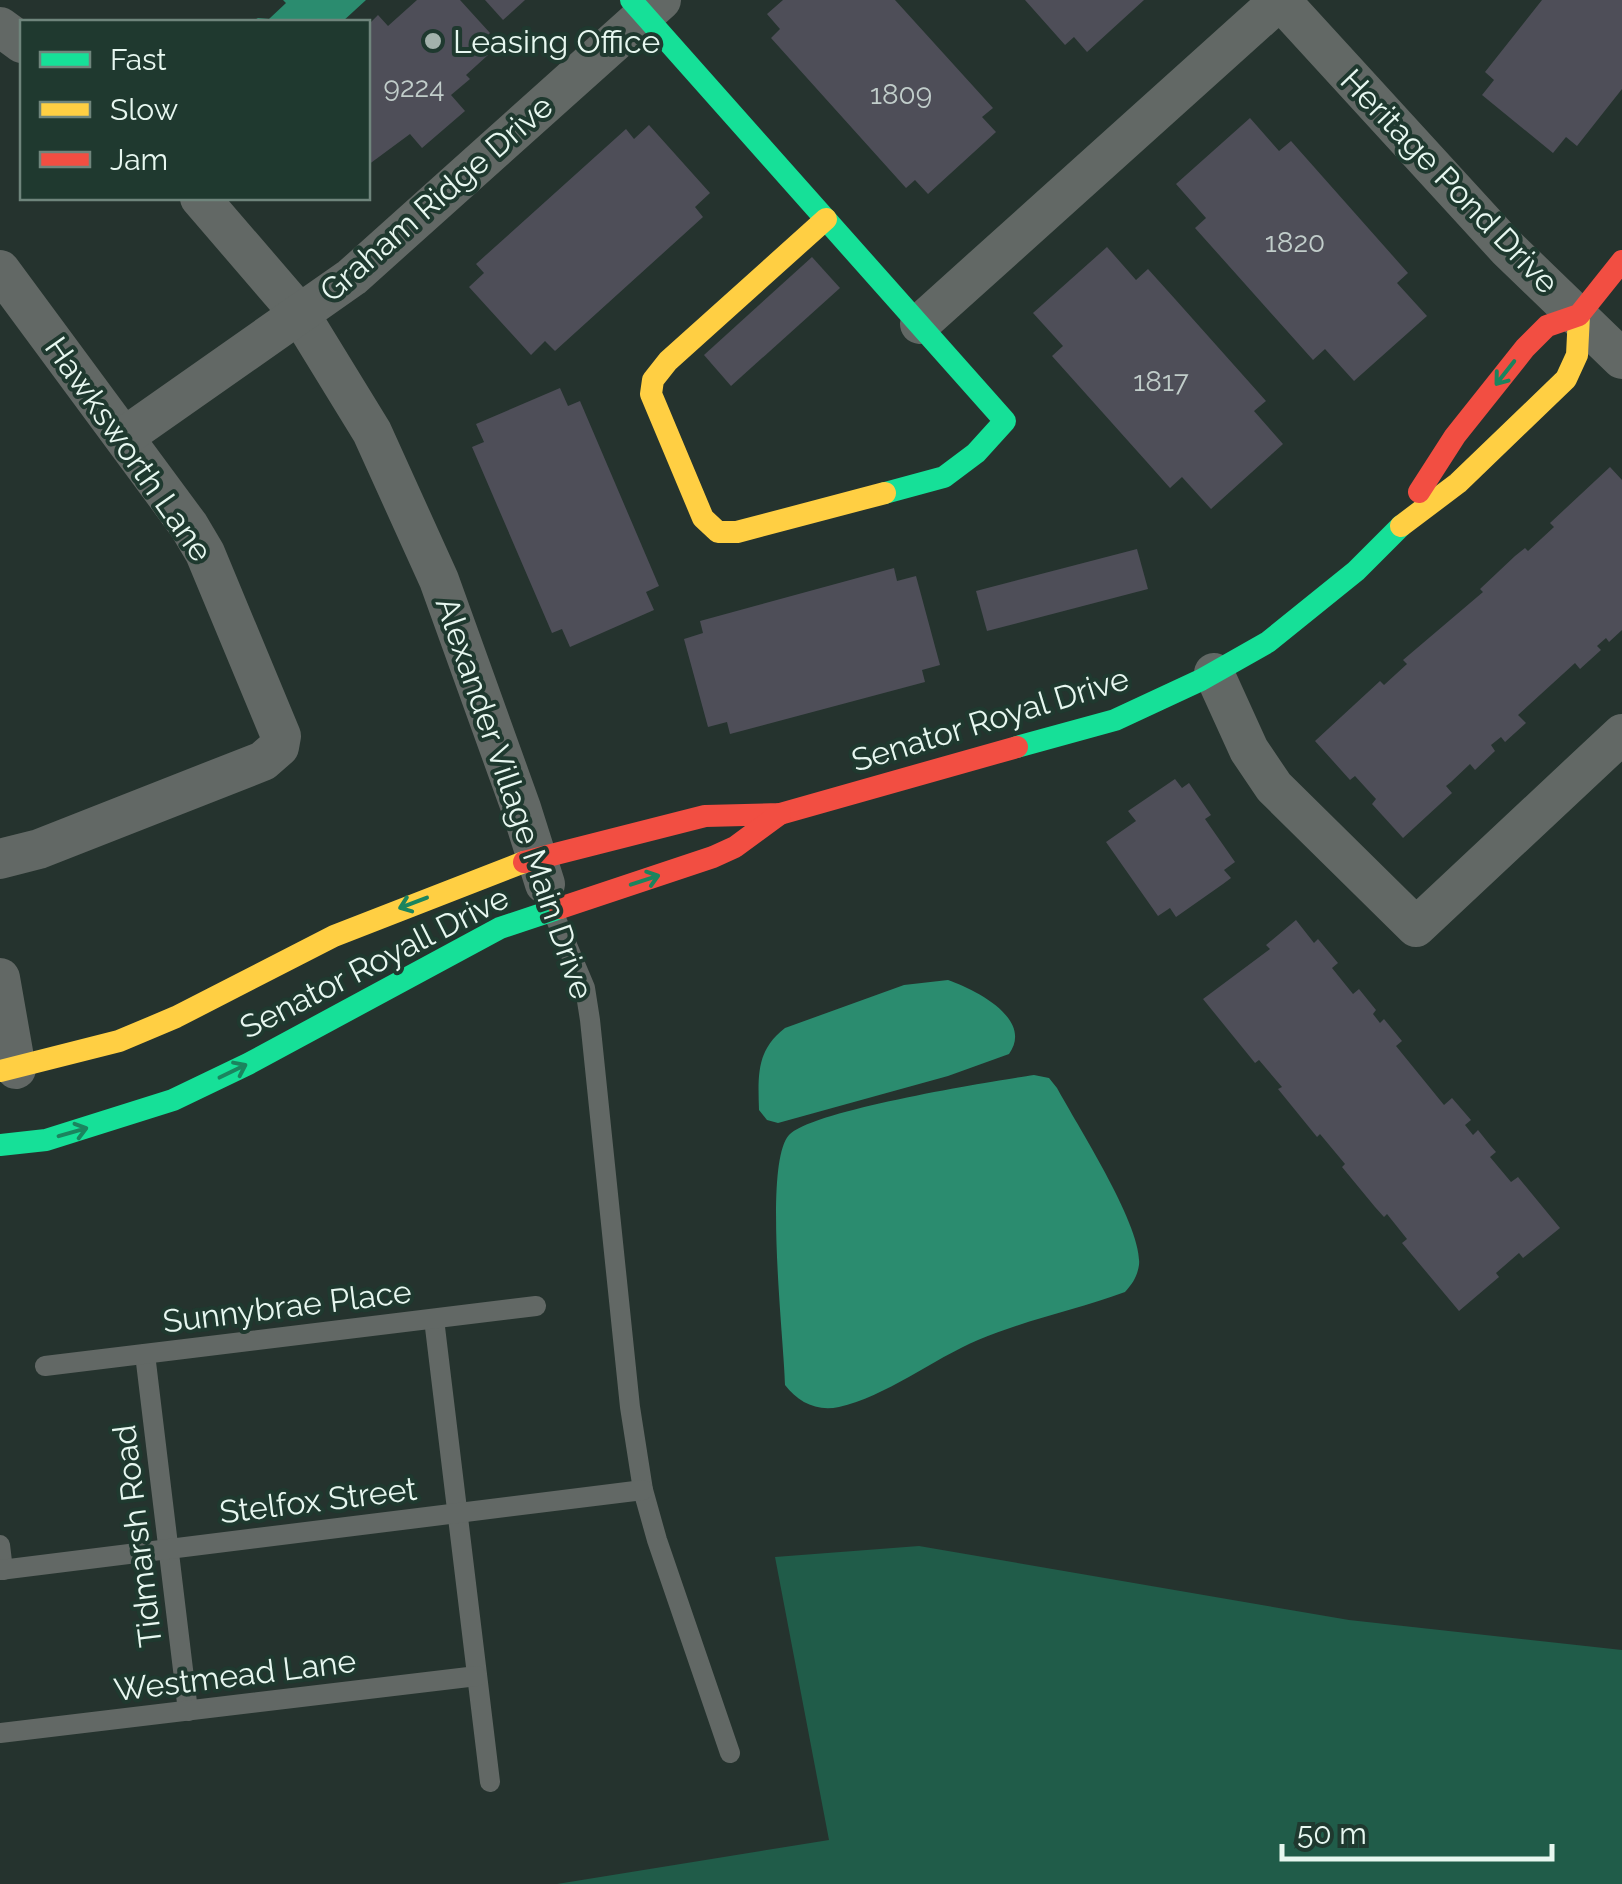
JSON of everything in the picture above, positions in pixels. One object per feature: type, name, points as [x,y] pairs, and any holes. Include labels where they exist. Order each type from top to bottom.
[{"type":"street","name":"Heritage Pond Drive","points":[[1280,0],[1507,248],[1622,359]]},
{"type":"street","points":[[920,324],[1280,0]]},
{"type":"street","points":[[645,5],[826,219],[1006,421],[959,467],[927,483],[737,532],[718,532],[700,513],[652,401],[653,380],[668,361],[826,219]]},
{"type":"street","name":"Graham Ridge Drive","points":[[124,437],[352,277],[645,5]]},
{"type":"street","name":"Alexander Village Main Drive","points":[[202,200],[300,313],[372,432],[417,526],[537,858],[552,910]]},
{"type":"street","name":"Senator Royal Drive","points":[[1401,526],[1455,436],[1525,348],[1548,326],[1579,315],[1622,261]]},
{"type":"street","name":"Hawksworth Lane","points":[[0,859],[39,849],[263,760],[278,747],[281,736],[205,553],[124,437],[3,280]]},
{"type":"street","name":"Senator Royal Drive","points":[[780,814],[1115,720],[1214,673],[1268,642],[1312,609],[1401,526],[1492,453],[1566,379],[1578,355],[1579,315]]},
{"type":"street","points":[[1214,673],[1249,750],[1274,787],[1416,927],[1622,734]]},
{"type":"street","name":"Senator Royall Drive","points":[[8,1070],[119,1041],[176,1017],[371,919],[537,858],[706,816],[780,814]]},
{"type":"street","name":"Senator Royall Drive","points":[[0,1145],[46,1140],[173,1100],[248,1064],[500,928],[713,857],[735,848],[780,814]]},
{"type":"street","points":[[0,978],[8,1070]]},
{"type":"lane","name":"Alexander Village Main Drive","points":[[552,910],[574,955],[588,1004],[630,1407],[643,1490],[730,1753]]},
{"type":"lane","name":"Sunnybrae Place","points":[[45,1366],[536,1306]]},
{"type":"lane","points":[[434,1319],[490,1782]]},
{"type":"lane","name":"Tidmarsh Road","points":[[145,1354],[188,1711]]},
{"type":"lane","name":"Stelfox Street","points":[[2,1570],[643,1490]]},
{"type":"lane","points":[[0,1546],[2,1570]]},
{"type":"lane","name":"Westmead Lane","points":[[0,1733],[477,1676]]},
{"type":"shaded area","points":[[283,0],[366,0],[344,20],[254,20],[269,19],[286,3]]},
{"type":"shaded area","points":[[948,980],[986,999],[1008,1018],[1015,1041],[1009,1054],[948,1076],[778,1123],[767,1120],[759,1110],[759,1075],[764,1055],[785,1028],[904,985]]},
{"type":"shaded area","points":[[1034,1075],[1049,1078],[1057,1088],[1120,1202],[1137,1248],[1139,1265],[1130,1286],[1125,1292],[978,1340],[856,1402],[823,1408],[796,1396],[785,1385],[777,1254],[777,1180],[781,1152],[789,1135],[804,1125],[866,1107]]},
{"type":"shaded area","points":[[919,1546],[1349,1620],[1622,1650],[1622,1884],[557,1884],[829,1840],[775,1557]]},
{"type":"building","points":[[417,0],[460,0],[490,33],[478,44],[488,55],[466,75],[470,79],[451,95],[465,111],[422,148],[410,134],[370,164],[370,23],[378,15],[388,26]]},
{"type":"building","points":[[485,0],[525,0],[503,20]]},
{"type":"building","points":[[783,0],[895,0],[993,108],[982,117],[996,132],[928,194],[915,180],[906,188],[771,38],[780,29],[767,14]]},
{"type":"building","points":[[1025,0],[1144,0],[1087,52],[1074,37],[1065,45]]},
{"type":"building","points":[[1542,0],[1622,0],[1622,89],[1577,146],[1566,137],[1553,153],[1482,95],[1494,80],[1485,72]]},
{"type":"building","points":[[1250,118],[1279,151],[1291,141],[1408,273],[1397,283],[1427,316],[1354,381],[1325,349],[1313,360],[1195,228],[1206,218],[1176,184]]},
{"type":"building","points":[[649,125],[710,193],[695,207],[703,217],[555,351],[545,341],[531,355],[469,287],[484,273],[476,264],[626,129],[634,139]]},
{"type":"building","points":[[1107,247],[1136,280],[1148,269],[1266,401],[1254,411],[1283,444],[1211,509],[1182,477],[1170,488],[1052,356],[1063,346],[1033,313]]},
{"type":"building","points":[[812,257],[840,288],[731,386],[704,355]]},
{"type":"building","points":[[560,388],[568,406],[580,401],[659,586],[646,592],[654,610],[570,647],[562,629],[552,633],[472,447],[484,442],[476,424]]},
{"type":"building","points":[[1610,467],[1622,480],[1622,630],[1609,642],[1606,638],[1597,646],[1601,650],[1580,669],[1575,663],[1518,715],[1526,723],[1505,742],[1501,737],[1491,745],[1495,751],[1475,770],[1470,764],[1446,786],[1452,793],[1403,838],[1372,804],[1376,799],[1355,776],[1350,780],[1315,741],[1380,681],[1384,685],[1407,664],[1403,660],[1483,592],[1480,589],[1515,556],[1525,548],[1528,551],[1554,527],[1550,523]]},
{"type":"building","points":[[1137,549],[1148,589],[987,631],[976,591]]},
{"type":"building","points":[[894,568],[897,581],[916,576],[940,665],[922,670],[925,682],[730,734],[727,722],[708,727],[684,639],[703,633],[700,621]]},
{"type":"building","points":[[1175,779],[1182,788],[1189,783],[1211,815],[1205,819],[1235,862],[1224,870],[1231,878],[1176,917],[1170,908],[1158,916],[1106,842],[1136,821],[1128,811]]},
{"type":"building","points":[[1296,920],[1314,943],[1318,939],[1338,963],[1332,968],[1353,994],[1359,989],[1376,1010],[1373,1014],[1380,1023],[1384,1019],[1402,1041],[1396,1046],[1444,1105],[1452,1098],[1471,1120],[1465,1125],[1473,1135],[1478,1130],[1496,1152],[1490,1157],[1511,1182],[1518,1177],[1560,1228],[1523,1258],[1519,1253],[1496,1273],[1499,1277],[1459,1311],[1402,1243],[1407,1239],[1387,1214],[1384,1217],[1375,1207],[1342,1167],[1345,1164],[1278,1089],[1282,1087],[1259,1060],[1255,1063],[1203,999],[1270,949],[1266,945]]},
{"type":"traffic: fast","points":[[631,0],[1005,421],[976,453],[944,477],[885,493]]},
{"type":"traffic: fast","points":[[1017,747],[1115,720],[1201,680],[1268,642],[1356,571],[1401,526]]},
{"type":"traffic: fast","points":[[0,1145],[46,1140],[173,1100],[248,1064],[500,928],[560,908]]},
{"type":"traffic: slow","points":[[826,219],[668,361],[653,380],[651,394],[703,518],[718,532],[737,532],[885,493]]},
{"type":"traffic: slow","points":[[1401,526],[1458,483],[1566,379],[1577,355],[1579,315]]},
{"type":"traffic: slow","points":[[0,1071],[119,1041],[176,1017],[334,936],[524,862]]},
{"type":"traffic: jam","points":[[1419,492],[1455,436],[1525,348],[1547,326],[1579,315],[1622,261]]},
{"type":"traffic: jam","points":[[524,862],[705,816],[780,814],[1017,747]]},
{"type":"traffic: jam","points":[[560,908],[713,857],[735,847],[780,814]]},
{"type":"place","name":"Leasing Office","points":[[433,41]]}]
